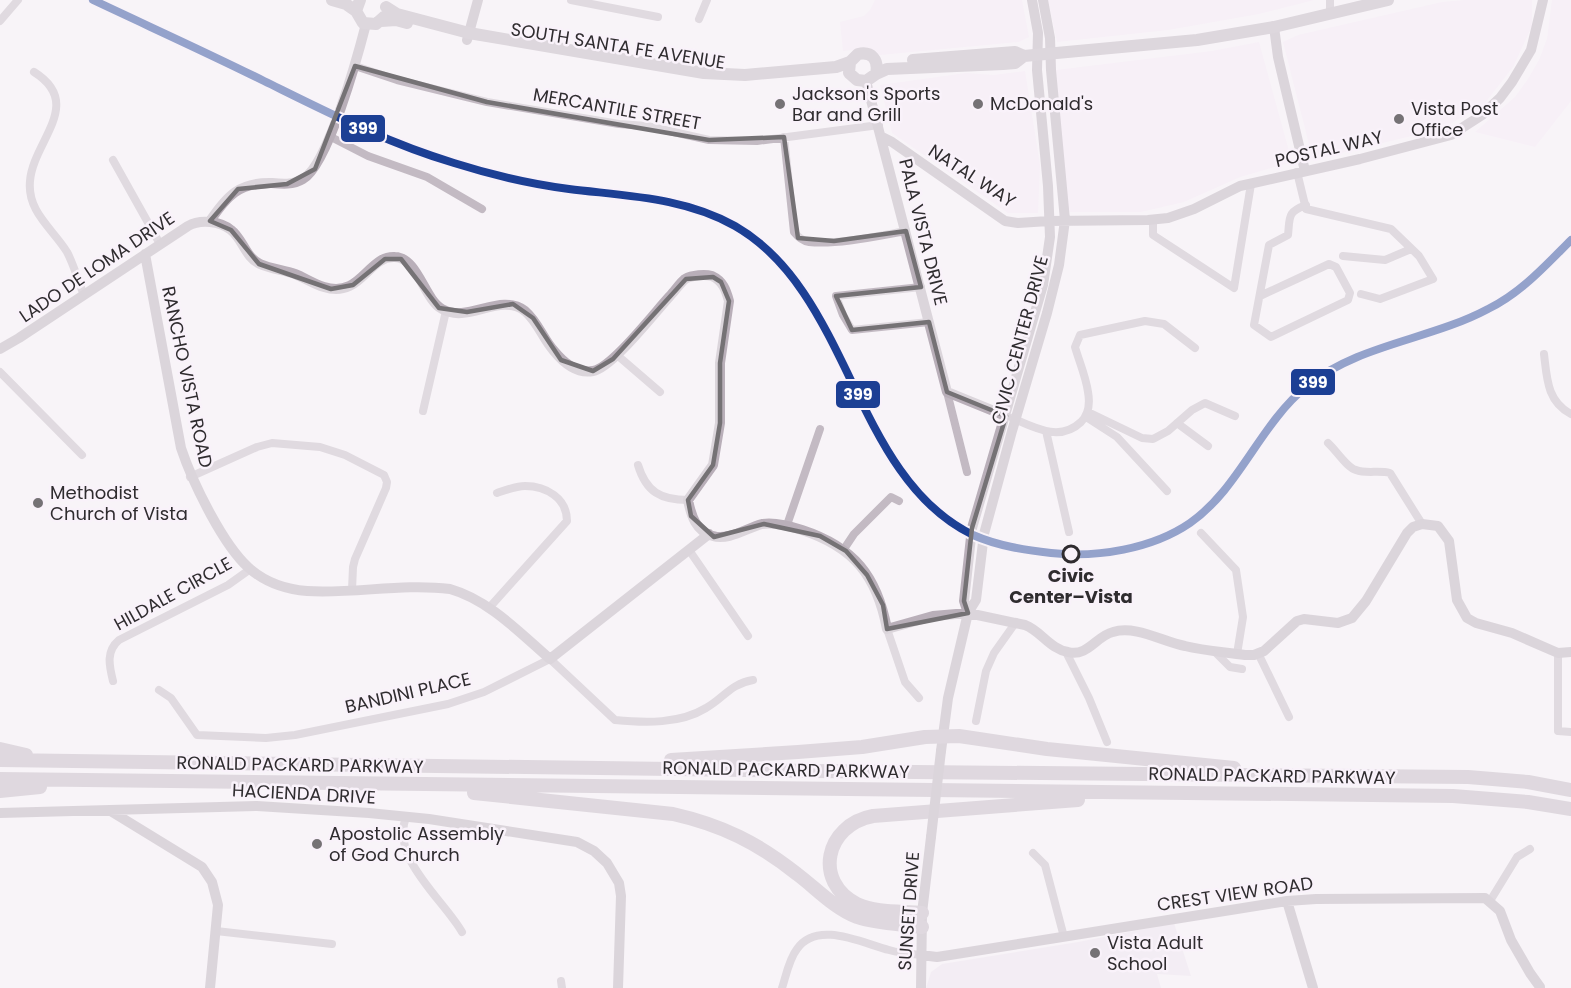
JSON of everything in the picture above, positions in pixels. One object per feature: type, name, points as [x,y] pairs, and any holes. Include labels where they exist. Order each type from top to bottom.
[{"type":"highway","points":[[549,766],[798,752],[959,736],[1024,747],[1227,766],[1289,776]]},
{"type":"highway","points":[[0,749],[42,760]]},
{"type":"highway","name":"RONALD PACKARD PARKWAY","points":[[0,760],[1468,777],[1571,789]]},
{"type":"highway","name":"RONALD PACKARD PARKWAY","points":[[0,779],[1453,796],[1517,801],[1571,809]]},
{"type":"highway","points":[[0,791],[121,780]]},
{"type":"highway","points":[[406,785],[673,814],[699,820],[738,835],[763,849],[844,911],[872,921],[922,920]]},
{"type":"highway","points":[[922,920],[866,907],[848,898],[838,889],[831,872],[831,853],[839,834],[847,826],[873,816],[1178,794]]},
{"type":"main road","points":[[332,0],[358,6],[360,20],[366,24]]},
{"type":"main road","name":"SOUTH SANTA FE AVENUE","points":[[381,21],[404,22],[468,36],[712,80],[764,80],[842,73],[857,80],[872,72],[893,68],[966,67],[1015,63],[1030,55],[1197,40],[1274,27],[1330,6],[1388,0]]},
{"type":"main road","name":"SOUTH SANTA FE AVENUE","points":[[384,4],[397,14],[468,36],[719,75],[763,74],[836,67],[850,62],[855,56],[863,53],[870,54],[872,72]]},
{"type":"main road","name":"SOUTH SANTA FE AVENUE","points":[[366,24],[376,24],[385,17],[384,4]]},
{"type":"main road","points":[[850,62],[851,76]]},
{"type":"street","points":[[0,21],[18,0]]},
{"type":"street","points":[[468,36],[478,0]]},
{"type":"street","points":[[571,0],[658,17]]},
{"type":"street","points":[[699,19],[707,0]]},
{"type":"street","name":"CIVIC CENTER DRIVE","points":[[931,837],[948,695],[968,613],[976,600],[984,534],[1043,285],[1050,237],[1030,55],[1038,33],[1032,0]]},
{"type":"street","name":"CIVIC CENTER DRIVE","points":[[1011,418],[1047,314],[1059,265],[1065,220],[1051,70],[1052,54],[1043,0]]},
{"type":"street","name":"POSTAL WAY","points":[[1049,220],[1153,220],[1177,215],[1240,186],[1451,135],[1482,115],[1500,98],[1512,82],[1531,51],[1542,0]]},
{"type":"street","points":[[366,24],[355,66],[315,168],[303,179],[287,184],[249,184],[238,189],[222,203],[210,221],[231,230],[249,255],[260,264],[298,275],[331,289],[343,289],[353,285],[386,259],[401,258],[416,274],[433,301],[446,311],[467,312],[513,304],[533,318],[549,345],[569,366],[593,371],[617,355],[686,279],[705,274],[721,282],[729,301],[720,363],[720,423],[713,465],[688,500],[691,516],[697,525],[714,537],[726,536],[764,524],[787,525],[820,536],[844,549],[876,589],[883,605],[887,629],[905,682],[920,698]]},
{"type":"street","points":[[1274,27],[1306,209],[1391,229],[1419,256],[1433,279],[1380,299],[1361,294]]},
{"type":"street","name":"MERCANTILE STREET","points":[[355,66],[398,80],[487,102],[647,126],[709,140],[758,141],[879,125]]},
{"type":"street","points":[[34,72],[46,80],[55,93],[56,110],[53,123],[32,170],[30,193],[37,214],[67,253],[84,295]]},
{"type":"street","name":"PALA VISTA DRIVE","points":[[872,72],[879,125],[967,472]]},
{"type":"street","points":[[329,136],[368,156],[427,177],[482,209]]},
{"type":"street","points":[[784,137],[794,232],[798,238],[807,242],[834,241],[906,231]]},
{"type":"street","name":"NATAL WAY","points":[[882,137],[1005,221],[1018,223],[1049,220]]},
{"type":"street","points":[[113,160],[160,244]]},
{"type":"street","points":[[1153,220],[1154,235],[1234,288],[1251,184]]},
{"type":"street","points":[[1260,296],[1329,264],[1336,267],[1350,293],[1348,300],[1271,337],[1254,325],[1269,244],[1288,235],[1290,214],[1294,209],[1306,205]]},
{"type":"street","name":"LADO DE LOMA DRIVE","points":[[1,345],[84,295],[192,223],[210,221]]},
{"type":"street","points":[[1343,256],[1385,260],[1411,249]]},
{"type":"street","name":"RANCHO VISTA ROAD","points":[[145,254],[181,448],[190,477],[227,545],[249,570],[264,579],[293,589],[308,591],[450,589],[464,593],[489,608],[550,658],[615,720],[662,721],[693,714],[706,709],[740,682],[753,680]]},
{"type":"street","points":[[921,287],[836,296],[852,330],[929,322]]},
{"type":"street","points":[[423,411],[446,311]]},
{"type":"street","points":[[947,392],[1046,431],[1066,432],[1087,414],[1088,391],[1075,347],[1080,335],[1145,321],[1164,324],[1195,348]]},
{"type":"street","points":[[1544,354],[1551,395],[1562,409],[1571,414]]},
{"type":"street","points":[[617,355],[660,392]]},
{"type":"street","points":[[0,372],[82,455]]},
{"type":"street","points":[[1087,414],[1142,438],[1153,439],[1205,403],[1235,416]]},
{"type":"street","points":[[1087,414],[1117,437],[1167,491]]},
{"type":"street","points":[[1177,423],[1208,446]]},
{"type":"street","points":[[787,525],[820,429]]},
{"type":"street","points":[[1046,431],[1069,532]]},
{"type":"street","points":[[190,477],[257,447],[272,443],[320,447],[357,460],[384,475],[387,482],[386,488],[355,559],[352,590]]},
{"type":"street","points":[[1328,443],[1355,470],[1390,473],[1422,524]]},
{"type":"street","points":[[638,465],[642,478],[652,490],[663,497],[688,500]]},
{"type":"street","points":[[489,608],[567,521],[567,513],[561,500],[553,493],[539,487],[522,486],[497,493]]},
{"type":"street","points":[[844,549],[868,518],[891,497],[899,501]]},
{"type":"street","points":[[887,629],[933,616],[968,613],[1031,627],[1053,646],[1066,652],[1076,653],[1087,649],[1112,632],[1144,633],[1185,646],[1237,654],[1258,653],[1271,645],[1297,621],[1304,619],[1338,623],[1352,618],[1366,601],[1407,533],[1413,527],[1422,524],[1438,526],[1448,538],[1456,600],[1467,618],[1476,623],[1512,633],[1558,653],[1571,652]]},
{"type":"street","points":[[1201,533],[1236,570],[1243,617],[1237,654]]},
{"type":"street","name":"BANDINI PLACE","points":[[159,690],[171,698],[197,735],[266,738],[295,735],[448,704],[484,692],[550,658],[709,534]]},
{"type":"street","points":[[689,550],[748,636]]},
{"type":"street","name":"HILDALE CIRCLE","points":[[113,681],[109,664],[110,654],[113,645],[119,640],[228,585],[249,570]]},
{"type":"street","points":[[976,721],[986,671],[994,653],[1016,622]]},
{"type":"street","points":[[1213,650],[1230,667],[1242,669]]},
{"type":"street","points":[[1066,652],[1089,698],[1107,742]]},
{"type":"street","points":[[1258,653],[1289,717]]},
{"type":"street","points":[[1558,653],[1558,731],[1571,732]]},
{"type":"street","name":"HACIENDA DRIVE","points":[[0,813],[256,806],[406,817],[577,842],[600,856],[619,883],[621,896],[618,988]]},
{"type":"street","points":[[108,810],[202,867],[212,882],[216,894],[216,932],[210,988]]},
{"type":"street","points":[[406,817],[402,835],[406,854],[462,932]]},
{"type":"street","name":"SUNSET DRIVE","points":[[921,988],[922,920],[931,837]]},
{"type":"street","points":[[1530,849],[1517,857],[1490,901],[1500,911],[1512,940],[1540,988]]},
{"type":"street","points":[[1033,853],[1045,865],[1064,937]]},
{"type":"street","name":"CREST VIEW ROAD","points":[[921,955],[943,956],[1316,899],[1485,898],[1490,901]]},
{"type":"street","points":[[1287,902],[1313,988]]},
{"type":"street","points":[[216,932],[332,944]]},
{"type":"street","points":[[782,988],[795,951],[810,937],[823,934],[840,936],[892,951],[921,955]]},
{"type":"highlighted area","points":[[355,66],[487,102],[709,140],[784,137],[798,238],[834,241],[906,231],[921,287],[836,296],[852,330],[929,322],[947,392],[1006,416],[972,528],[964,601],[968,613],[887,629],[883,605],[867,575],[846,551],[820,536],[764,524],[714,537],[691,516],[688,500],[713,465],[720,423],[720,363],[729,301],[721,282],[713,277],[686,279],[613,359],[593,371],[561,360],[533,318],[513,304],[467,312],[439,308],[401,259],[385,259],[353,285],[331,289],[259,264],[231,230],[210,221],[238,189],[287,184],[315,169]]},
{"type":"shaded area","points":[[875,0],[1022,0],[1029,37],[1019,42],[880,55],[860,49],[843,51],[840,22],[864,16]]},
{"type":"shaded area","points":[[1048,0],[1314,0],[1259,14],[1168,30],[1057,42]]},
{"type":"shaded area","points":[[1532,0],[1532,26],[1513,67],[1485,103],[1444,128],[1313,160],[1283,42],[1298,35],[1442,2]]},
{"type":"shaded area","points":[[1552,0],[1571,0],[1571,101],[1535,147],[1475,132],[1515,97],[1528,79],[1547,39]]},
{"type":"shaded area","points":[[1259,42],[1292,162],[1240,177],[1184,202],[1141,212],[1068,212],[1056,70],[1212,51]]},
{"type":"shaded area","points":[[1025,71],[1040,165],[1038,213],[1008,213],[892,133],[880,85],[966,73],[993,75]]},
{"type":"shaded area","name":"Vista Adult School","points":[[1174,923],[1191,976],[1157,974],[1161,988],[926,988],[931,972],[942,964],[1078,942]]},
{"type":"transit line","name":"399","points":[[93,0],[358,126],[429,155],[525,182],[675,203],[716,216],[735,226],[774,256],[805,294],[830,338],[875,429],[901,471],[933,508],[973,535],[1021,549],[1069,554],[1105,553],[1141,545],[1175,532],[1207,509],[1223,492],[1276,419],[1307,386],[1327,372],[1372,351],[1443,328],[1488,309],[1511,295],[1532,278],[1571,240]]},
{"type":"place","name":"Jackson's Sports Bar and Grill","points":[[780,104]]},
{"type":"place","name":"McDonald's","points":[[978,104]]},
{"type":"place","name":"Vista Post Office","points":[[1399,119]]},
{"type":"place","name":"Methodist Church of Vista","points":[[38,503]]},
{"type":"place","name":"Civic Center–Vista","points":[[1071,554]]},
{"type":"place","name":"Apostolic Assembly of God Church","points":[[317,844]]},
{"type":"place","name":"Vista Adult School","points":[[1095,953]]}]
